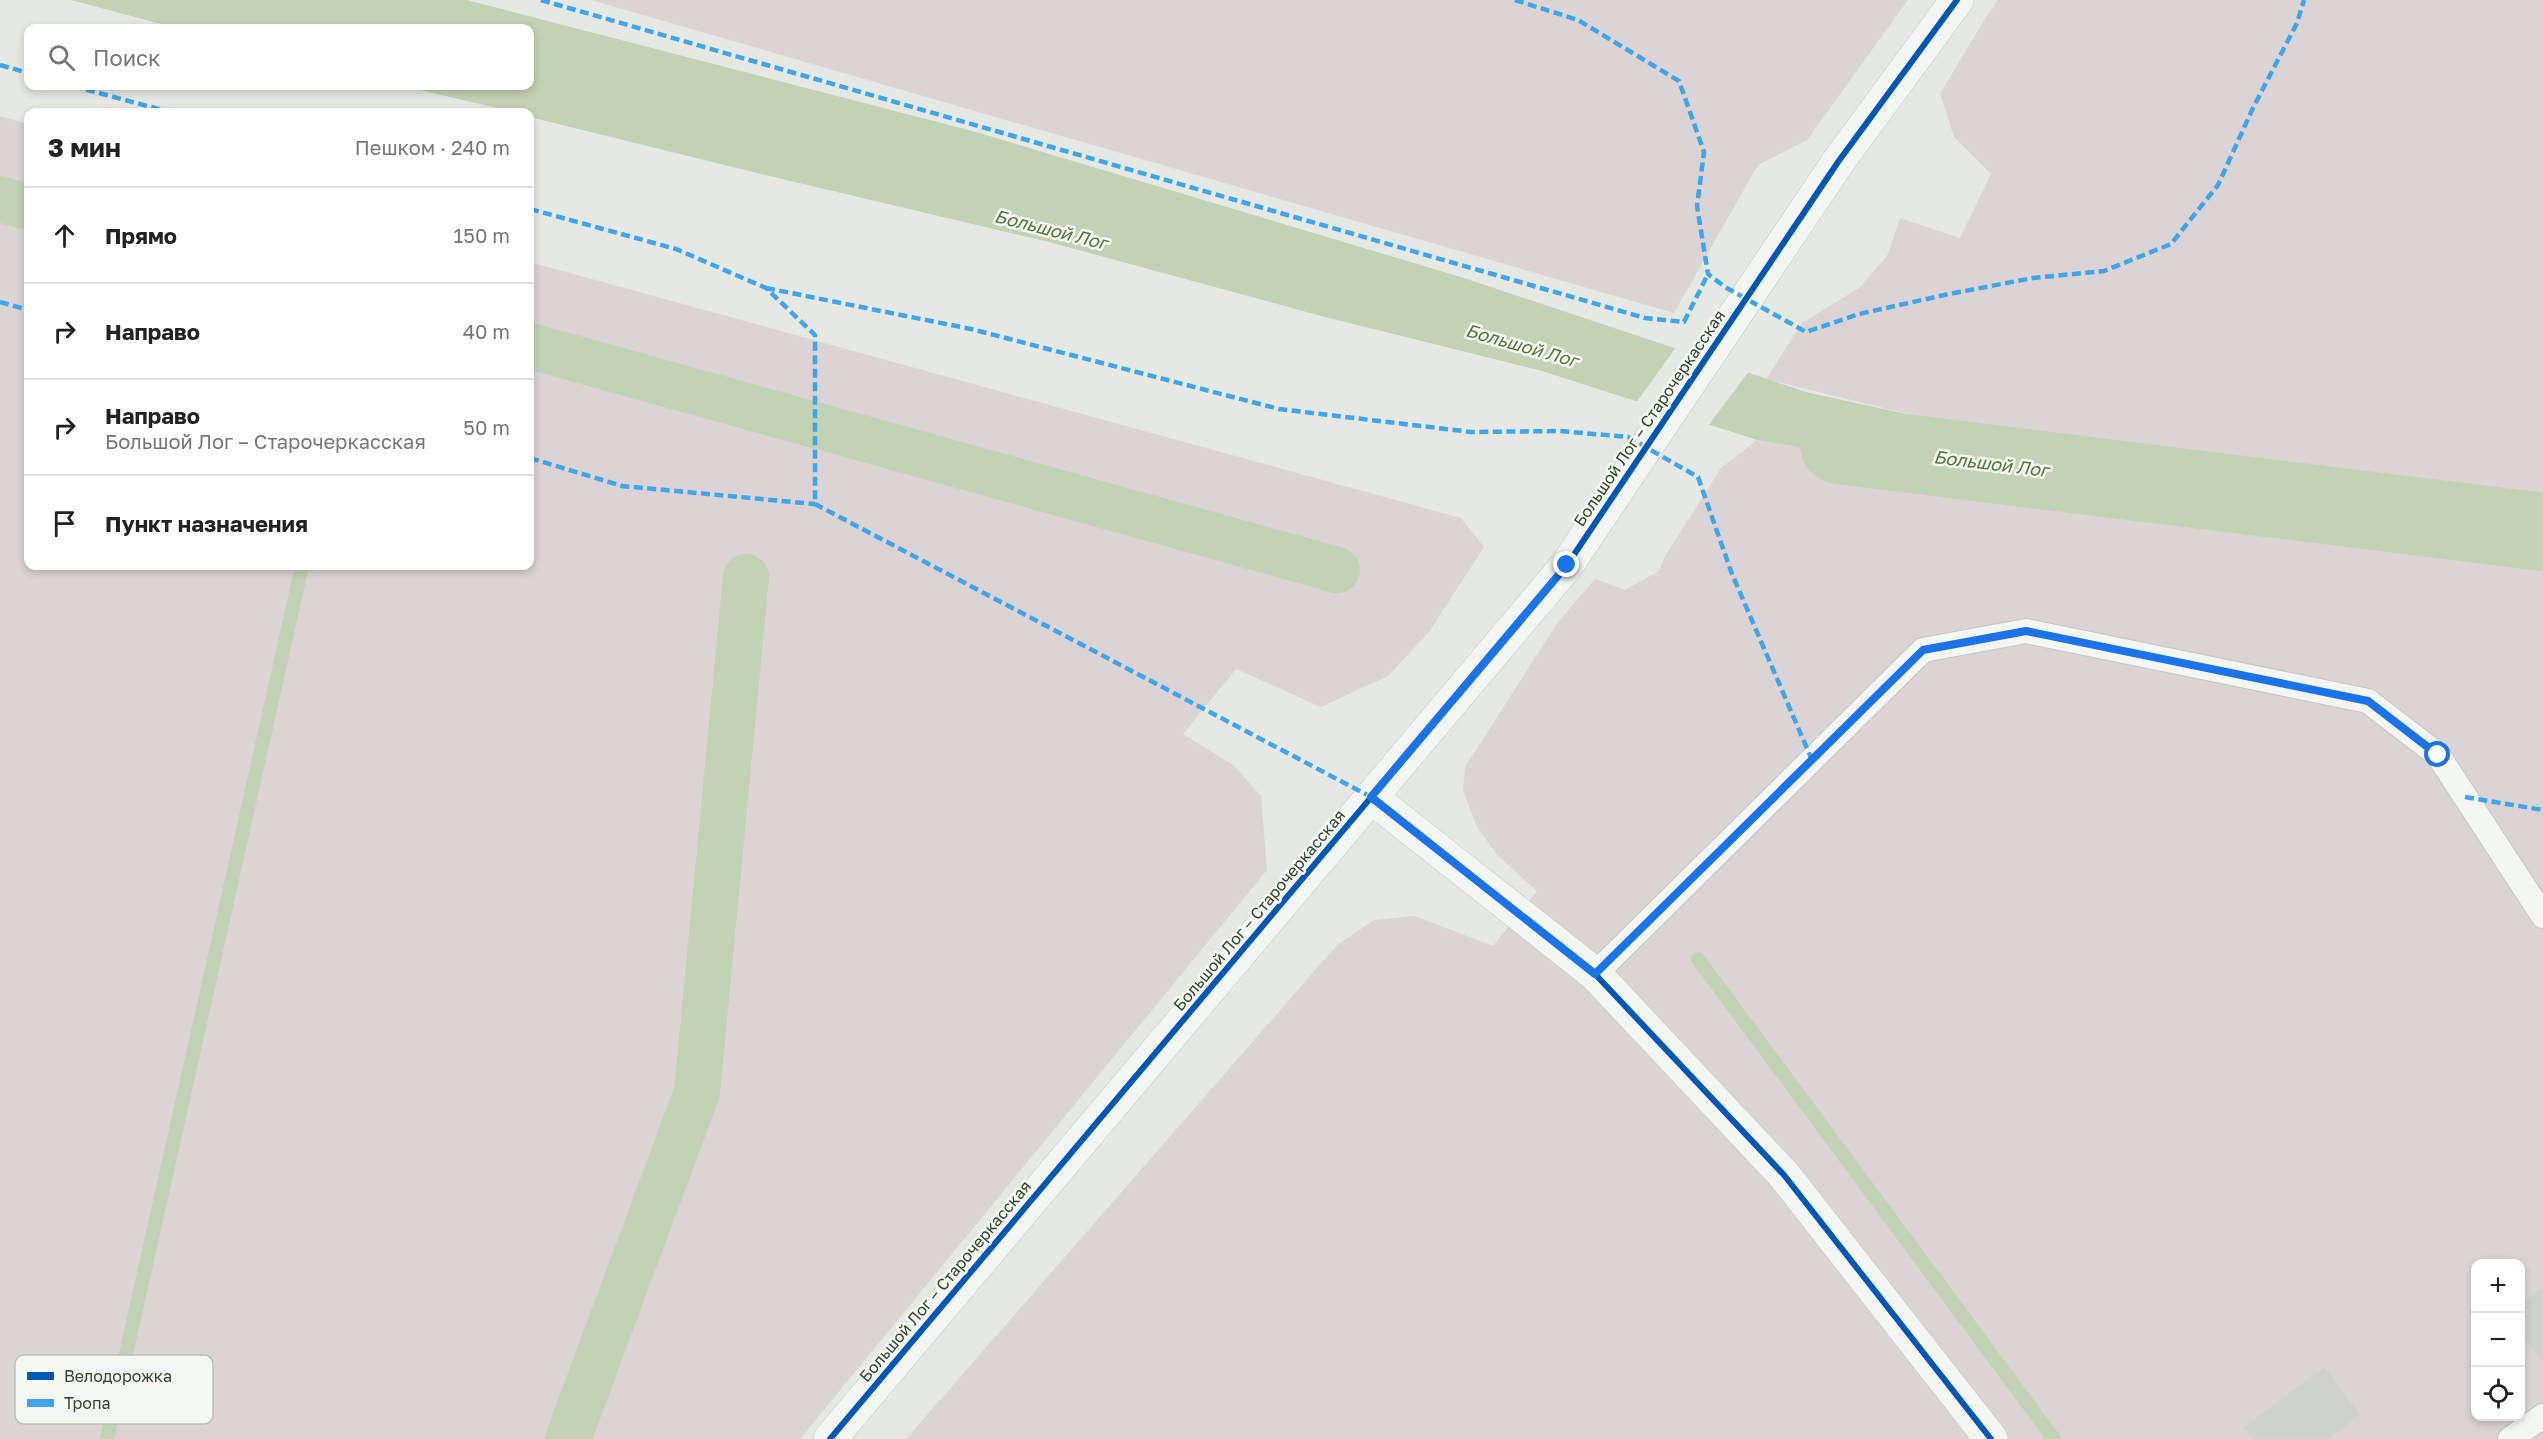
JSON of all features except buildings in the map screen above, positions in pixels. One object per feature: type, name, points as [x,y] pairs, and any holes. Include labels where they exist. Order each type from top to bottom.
[{"type":"street","name":"Большой Лог – Старочеркасская","points":[[830,1439],[1567,565],[1838,162],[1957,0]]},
{"type":"street","points":[[1371,797],[1595,974],[1784,1175],[1991,1439]]},
{"type":"lane","points":[[1595,974],[1923,650],[2026,631],[2368,701],[2438,755],[2543,916]]},
{"type":"lane","points":[[2510,1439],[2543,1416]]},
{"type":"shaded area","points":[[591,0],[1908,0],[1807,140],[1758,165],[1674,313]]},
{"type":"shaded area","points":[[1998,0],[2543,0],[2543,1439],[906,1439],[1337,945],[1374,920],[1415,916],[1493,946],[1537,891],[1498,856],[1477,827],[1463,790],[1465,767],[1558,622],[1595,579],[1625,590],[1659,571],[1664,558],[1721,468],[1757,440],[1862,458],[1940,468],[1958,441],[1920,417],[1766,379],[1802,323],[1859,288],[1887,256],[1900,218],[1960,238],[1991,174],[1954,137],[1940,94]]},
{"type":"shaded area","points":[[0,116],[24,123],[24,570],[534,570],[534,263],[1461,518],[1484,547],[1429,632],[1388,676],[1321,707],[1236,669],[1183,734],[1233,765],[1261,796],[1267,870],[800,1439],[0,1439]]},
{"type":"water","points":[[71,0],[467,0],[976,132],[1464,278],[1806,392],[1920,417],[1959,441],[1939,468],[1862,458],[1757,440],[1542,371],[1325,317],[1049,242],[534,118],[534,108],[496,108],[421,90],[534,90],[534,24],[161,24]]},
{"type":"pier","points":[[1677,346],[1750,370],[1707,427],[1635,404]]},
{"type":"waterway","points":[[0,199],[24,206]]},
{"type":"waterway","points":[[534,347],[1337,570]]},
{"type":"waterway","name":"Большой Лог","points":[[1839,445],[2543,532]]},
{"type":"waterway","points":[[126,1355],[301,570]]},
{"type":"waterway","points":[[568,1439],[697,1092],[746,577]]},
{"type":"waterway","points":[[1698,959],[2054,1439]]},
{"type":"waterway","points":[[107,1439],[110,1424]]},
{"type":"marked path","points":[[541,0],[1645,318],[1684,322],[1708,274]]},
{"type":"marked path","points":[[1515,0],[1578,20],[1679,81],[1704,152],[1697,206],[1708,274],[1725,287],[1806,332],[1859,314],[1949,294],[2033,278],[2104,271],[2171,244],[2218,185],[2253,108],[2297,23],[2304,0]]},
{"type":"marked path","points":[[0,65],[24,72]]},
{"type":"marked path","points":[[88,90],[155,108]]},
{"type":"marked path","points":[[534,210],[676,249],[766,288],[815,335],[815,504],[1371,797]]},
{"type":"marked path","points":[[766,288],[971,329],[1279,409],[1471,432],[1560,431],[1628,437],[1698,477],[1732,574],[1812,760]]},
{"type":"marked path","points":[[0,302],[24,309]]},
{"type":"marked path","points":[[534,459],[622,486],[815,504]]},
{"type":"marked path","points":[[2465,797],[2543,810]]},
{"type":"cycle path","points":[[830,1439],[1567,565],[1838,162],[1957,0]]},
{"type":"cycle path","points":[[1371,797],[1595,974],[1784,1175],[1991,1439]]},
{"type":"route","points":[[1567,565],[1371,797],[1595,974],[1923,650],[2026,631],[2368,701],[2438,755]]}]
